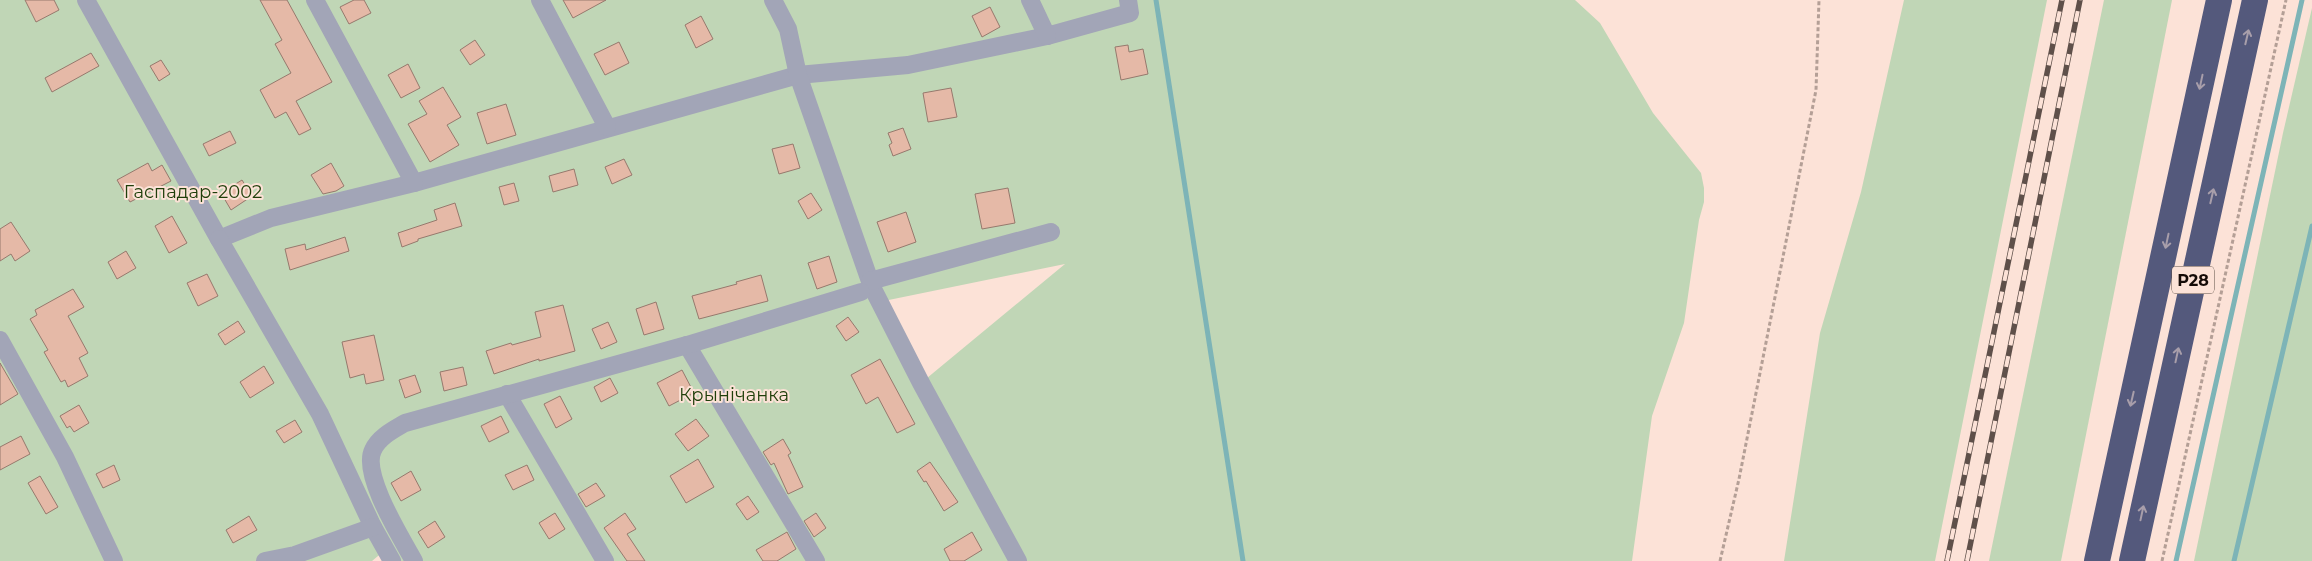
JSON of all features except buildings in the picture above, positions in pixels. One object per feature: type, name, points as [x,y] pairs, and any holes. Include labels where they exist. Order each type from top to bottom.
[{"type":"highway","name":"Р28","points":[[2096,561],[2219,0]]},
{"type":"highway","name":"Р28","points":[[2132,561],[2255,0]]},
{"type":"street","points":[[86,0],[320,414],[373,527],[392,561]]},
{"type":"street","points":[[314,0],[414,183]]},
{"type":"street","points":[[540,0],[607,127]]},
{"type":"street","points":[[773,0],[788,29],[798,75],[866,287],[921,383],[1018,561]]},
{"type":"street","points":[[1030,0],[1047,36]]},
{"type":"street","points":[[219,238],[271,218],[414,183],[607,127],[798,75],[908,65],[1047,36],[1130,13],[1128,0]]},
{"type":"street","points":[[414,561],[383,504],[370,467],[372,452],[379,440],[405,423],[686,345],[866,287],[1051,232]]},
{"type":"street","points":[[0,340],[65,457],[114,561]]},
{"type":"street","points":[[686,345],[816,561]]},
{"type":"street","points":[[507,394],[605,561]]},
{"type":"street","points":[[265,561],[296,555],[373,527]]},
{"type":"path","points":[[1720,561],[1741,469],[1816,90],[1819,0]]},
{"type":"path","points":[[2162,561],[2286,0]]},
{"type":"green space","points":[[0,0],[1575,0],[1600,23],[1653,113],[1701,173],[1704,202],[1699,220],[1684,323],[1652,416],[1632,561],[400,561],[390,546],[372,561],[0,561]],"holes":[[[1065,264],[921,383],[874,303]]]},
{"type":"green space","points":[[1904,0],[2047,0],[1935,561],[1784,561],[1820,333],[1861,192]]},
{"type":"green space","points":[[2104,0],[2172,0],[2061,561],[1989,561]]},
{"type":"green space","points":[[2312,8],[2312,561],[2194,561],[2283,133]]},
{"type":"waterway","points":[[1156,0],[1243,561]]},
{"type":"waterway","points":[[2176,561],[2302,0]]},
{"type":"waterway","points":[[2234,561],[2312,226]]},
{"type":"railway","points":[[1947,561],[2062,0]]},
{"type":"railway","points":[[1967,561],[2080,0]]},
{"type":"park label","name":"Гаспадар-2002","points":[[193,192]]},
{"type":"park label","name":"Крынічанка","points":[[734,395]]}]
